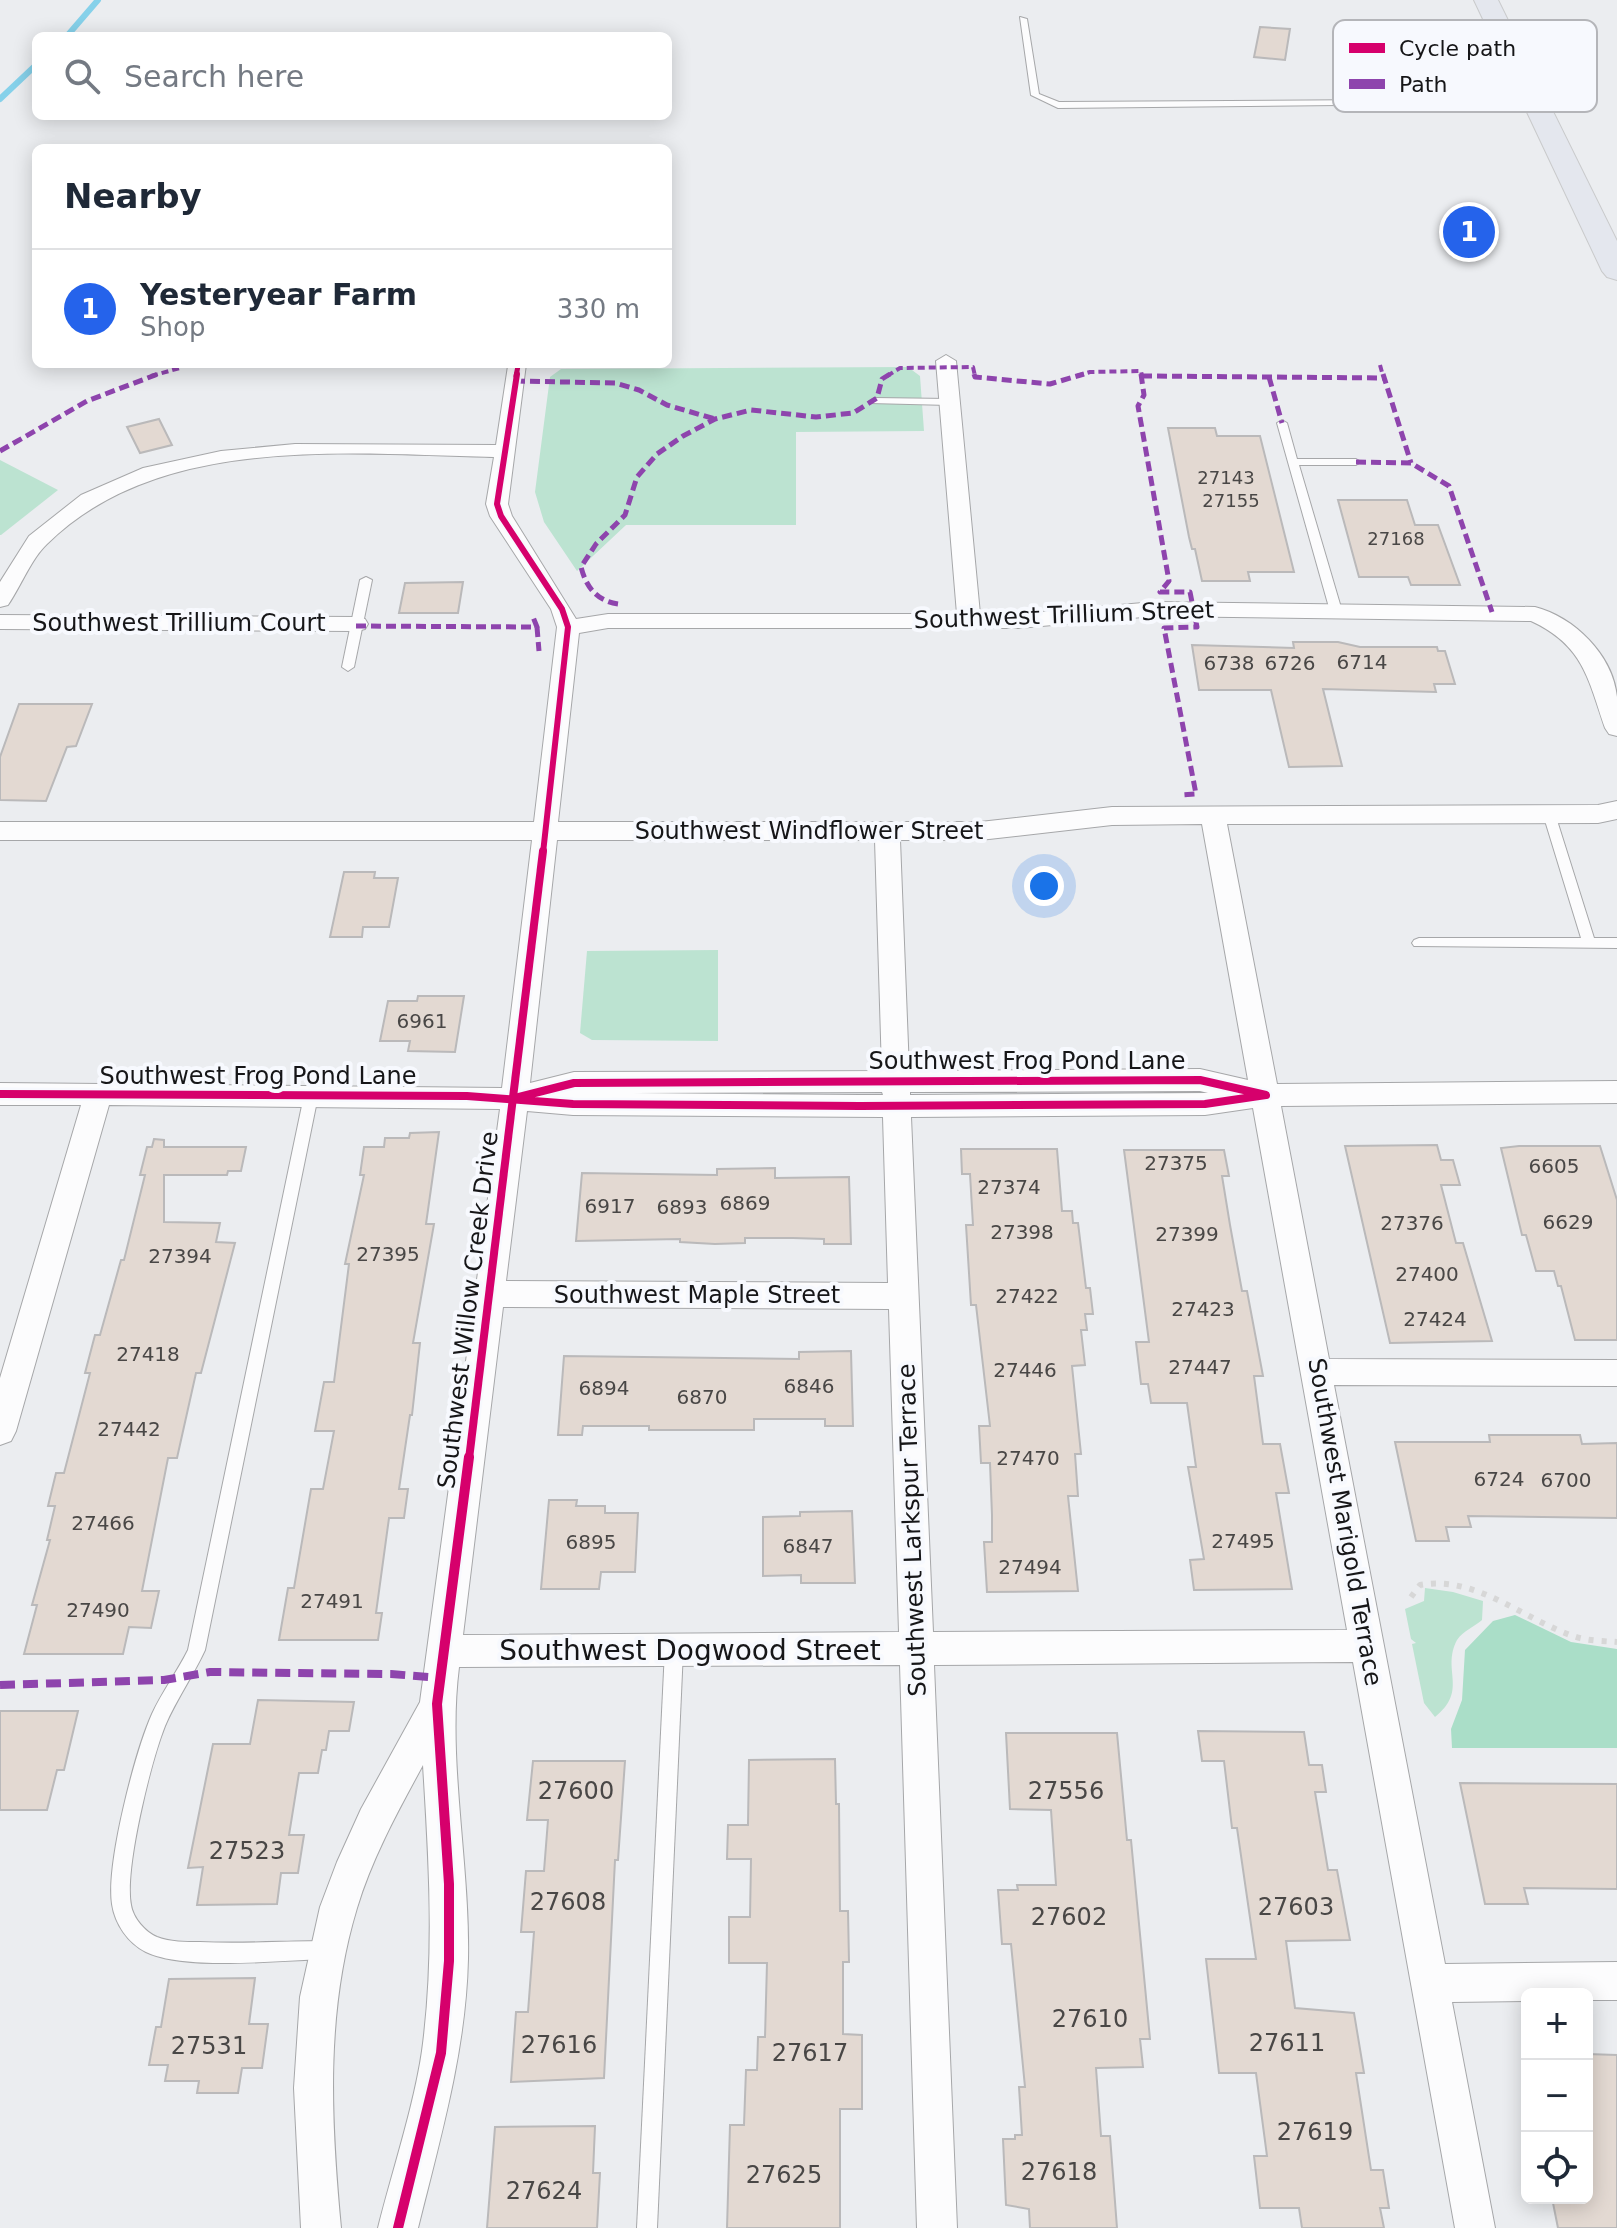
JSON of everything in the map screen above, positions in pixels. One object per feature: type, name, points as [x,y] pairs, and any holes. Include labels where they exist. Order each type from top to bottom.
[{"type":"main road","points":[[1486,0],[1496,20]]},
{"type":"main road","points":[[1540,112],[1617,271]]},
{"type":"street","points":[[946,361],[969,620]]},
{"type":"street","points":[[518,368],[497,504],[501,516],[562,609],[568,627]]},
{"type":"street","points":[[0,600],[7,582],[32,547],[72,512],[103,492],[143,474],[182,462],[276,451],[504,451]]},
{"type":"street","name":"Southwest Trillium Street","points":[[568,627],[608,621],[1019,621],[1154,609],[1535,614],[1559,623],[1589,651],[1617,728]]},
{"type":"street","name":"Southwest Trillium Court","points":[[0,622],[357,624]]},
{"type":"street","name":"Southwest Willow Creek Drive","points":[[398,2228],[441,2053],[449,1961],[447,1844],[437,1704],[515,1098],[568,627]]},
{"type":"street","name":"Southwest Windflower Street","points":[[0,831],[1010,830],[1112,816],[1598,814],[1617,810]]},
{"type":"street","name":"Southwest Marigold Terrace","points":[[1213,815],[1475,2228]]},
{"type":"street","name":"Southwest Larkspur Terrace","points":[[887,831],[937,2228]]},
{"type":"street","name":"Southwest Frog Pond Lane","points":[[0,1094],[515,1098],[574,1083],[1205,1104],[1266,1095],[1617,1092]]},
{"type":"street","points":[[0,1431],[98,1095]]},
{"type":"street","name":"Southwest Maple Street","points":[[490,1294],[904,1296]]},
{"type":"street","points":[[1317,1372],[1617,1373]]},
{"type":"street","name":"Southwest Dogwood Street","points":[[444,1651],[1368,1646]]},
{"type":"street","name":"Southwest Willow Creek Drive","points":[[321,2228],[312,2132],[311,2060],[328,1950],[355,1862],[437,1704]]},
{"type":"street","points":[[1430,1983],[1617,1981]]},
{"type":"lane","points":[[1023,19],[1035,95],[1058,105],[1333,103]]},
{"type":"lane","points":[[874,401],[949,402]]},
{"type":"lane","points":[[1282,423],[1336,611]]},
{"type":"lane","points":[[1293,462],[1356,462]]},
{"type":"lane","points":[[348,667],[366,580]]},
{"type":"lane","points":[[1549,814],[1589,943]]},
{"type":"lane","points":[[1419,943],[1617,943]]},
{"type":"lane","points":[[311,1096],[196,1650],[185,1677],[158,1720],[150,1746],[121,1872],[120,1901],[130,1927],[153,1945],[188,1951],[328,1950]]},
{"type":"lane","points":[[647,2228],[674,1650]]},
{"type":"path","points":[[1411,1597],[1418,1583],[1438,1582],[1466,1587],[1575,1636],[1617,1642]]},
{"type":"green space","points":[[908,367],[920,376],[924,431],[796,432],[796,525],[626,525],[577,571],[544,522],[535,492],[550,377],[561,369]]},
{"type":"green space","points":[[0,460],[58,490],[1,535],[0,535]]},
{"type":"green space","points":[[718,950],[718,1041],[592,1040],[580,1033],[587,951]]},
{"type":"green space","points":[[1425,1588],[1483,1601],[1482,1620],[1457,1640],[1453,1651],[1451,1698],[1435,1717],[1424,1703],[1412,1644],[1416,1643],[1411,1639],[1405,1609],[1424,1601]]},
{"type":"green space","points":[[1515,1615],[1571,1642],[1617,1649],[1617,1748],[1452,1748],[1451,1729],[1462,1700],[1465,1650],[1493,1621]]},
{"type":"building","points":[[1260,27],[1290,29],[1285,60],[1254,57]]},
{"type":"building","points":[[159,419],[172,445],[140,453],[127,427]]},
{"type":"building","points":[[1168,428],[1215,428],[1217,436],[1260,436],[1294,572],[1248,572],[1250,581],[1202,581],[1189,537]]},
{"type":"building","points":[[1338,500],[1407,500],[1415,525],[1438,525],[1460,585],[1411,585],[1408,577],[1359,577]]},
{"type":"building","points":[[463,582],[458,613],[399,613],[405,583]]},
{"type":"building","points":[[1293,642],[1338,642],[1360,647],[1437,647],[1438,651],[1445,651],[1455,684],[1434,684],[1436,692],[1323,689],[1342,766],[1289,767],[1271,690],[1199,690],[1192,645],[1294,648]]},
{"type":"building","points":[[19,704],[92,704],[76,746],[67,747],[46,801],[0,800],[0,757]]},
{"type":"building","points":[[344,872],[375,872],[374,878],[398,878],[389,927],[363,927],[362,937],[330,937]]},
{"type":"building","points":[[418,996],[464,996],[455,1052],[408,1051],[410,1041],[380,1041],[388,1001],[417,1001]]},
{"type":"building","points":[[439,1132],[426,1224],[434,1224],[413,1343],[420,1343],[399,1489],[408,1489],[404,1518],[389,1518],[376,1613],[382,1613],[378,1640],[279,1640],[288,1588],[294,1588],[311,1489],[323,1489],[334,1431],[315,1431],[324,1382],[334,1382],[349,1264],[345,1264],[364,1175],[360,1175],[364,1147],[384,1147],[385,1138],[409,1138],[410,1133]]},
{"type":"building","points":[[154,1139],[164,1140],[164,1147],[246,1147],[241,1171],[228,1171],[227,1175],[164,1175],[164,1222],[220,1223],[216,1242],[235,1243],[201,1373],[196,1373],[177,1458],[168,1458],[142,1591],[159,1591],[151,1628],[129,1627],[123,1654],[24,1654],[37,1605],[32,1605],[50,1540],[47,1540],[55,1506],[48,1506],[56,1473],[64,1473],[90,1373],[85,1373],[95,1335],[100,1335],[121,1260],[124,1260],[145,1175],[140,1175],[147,1147],[152,1147]]},
{"type":"building","points":[[1437,1145],[1441,1160],[1453,1160],[1460,1185],[1441,1185],[1456,1243],[1463,1243],[1492,1341],[1390,1343],[1345,1146]]},
{"type":"building","points":[[1600,1146],[1617,1200],[1617,1340],[1575,1340],[1554,1271],[1536,1271],[1526,1235],[1522,1235],[1501,1148]]},
{"type":"building","points":[[961,1149],[1057,1149],[1062,1211],[1072,1211],[1073,1223],[1078,1223],[1086,1288],[1090,1288],[1093,1314],[1085,1314],[1087,1330],[1081,1330],[1085,1365],[1072,1366],[1081,1454],[1075,1454],[1078,1496],[1068,1496],[1078,1591],[987,1592],[984,1542],[992,1542],[990,1463],[981,1463],[979,1426],[990,1426],[976,1305],[971,1305],[966,1225],[973,1225],[970,1174],[962,1174]]},
{"type":"building","points":[[1124,1150],[1224,1150],[1229,1176],[1222,1176],[1230,1225],[1242,1291],[1247,1291],[1263,1376],[1254,1376],[1263,1444],[1280,1444],[1289,1493],[1276,1493],[1292,1589],[1194,1590],[1190,1560],[1204,1559],[1188,1467],[1196,1467],[1187,1403],[1151,1403],[1148,1384],[1141,1384],[1136,1342],[1149,1342]]},
{"type":"building","points":[[775,1168],[775,1178],[849,1177],[851,1244],[824,1244],[824,1239],[793,1238],[745,1238],[745,1243],[715,1244],[680,1242],[680,1239],[576,1241],[582,1173],[717,1175],[717,1169]]},
{"type":"building","points":[[851,1351],[853,1426],[825,1426],[825,1419],[754,1419],[754,1430],[649,1430],[649,1426],[583,1426],[582,1435],[558,1435],[564,1356],[799,1359],[799,1352]]},
{"type":"building","points":[[1489,1435],[1580,1435],[1582,1444],[1617,1443],[1617,1518],[1468,1516],[1471,1527],[1446,1527],[1449,1541],[1416,1541],[1395,1442],[1490,1442]]},
{"type":"building","points":[[549,1500],[577,1500],[576,1506],[605,1506],[605,1513],[638,1513],[635,1572],[601,1572],[599,1589],[541,1589]]},
{"type":"building","points":[[852,1511],[855,1583],[801,1583],[801,1575],[763,1576],[763,1517],[800,1516],[800,1512]]},
{"type":"building","points":[[258,1700],[354,1702],[349,1731],[329,1731],[318,1773],[299,1773],[289,1835],[304,1835],[298,1873],[281,1873],[277,1904],[197,1905],[203,1867],[188,1868],[213,1744],[250,1744]]},
{"type":"building","points":[[0,1711],[78,1711],[64,1770],[57,1770],[47,1810],[0,1810]]},
{"type":"building","points":[[1198,1731],[1304,1732],[1309,1765],[1322,1765],[1326,1792],[1315,1792],[1328,1870],[1337,1870],[1350,1940],[1286,1941],[1295,2008],[1354,2013],[1364,2073],[1356,2073],[1371,2170],[1383,2170],[1389,2208],[1380,2208],[1384,2228],[1302,2228],[1299,2208],[1260,2208],[1254,2156],[1267,2156],[1256,2073],[1219,2073],[1206,1959],[1256,1959],[1237,1828],[1232,1828],[1224,1761],[1202,1761]]},
{"type":"building","points":[[1006,1733],[1117,1733],[1127,1840],[1131,1840],[1150,2039],[1140,2039],[1143,2067],[1096,2068],[1101,2136],[1110,2136],[1117,2228],[1030,2228],[1029,2209],[1006,2205],[1003,2139],[1015,2139],[1015,2135],[1022,2135],[1019,2087],[1025,2087],[1011,1944],[1002,1944],[998,1890],[1018,1890],[1017,1885],[1056,1885],[1051,1810],[1010,1809]]},
{"type":"building","points":[[835,1759],[836,1804],[839,1804],[840,1911],[848,1911],[849,1962],[843,1962],[843,2034],[862,2035],[862,2109],[840,2109],[840,2228],[727,2228],[730,2125],[744,2125],[746,2070],[757,2070],[758,2037],[765,2037],[767,1963],[729,1963],[729,1917],[750,1917],[751,1859],[727,1859],[728,1825],[748,1825],[749,1760]]},
{"type":"building","points":[[533,1761],[625,1761],[618,1860],[615,1860],[604,2078],[511,2082],[516,2012],[528,2012],[534,1932],[521,1932],[526,1871],[544,1871],[548,1820],[527,1820]]},
{"type":"building","points":[[1460,1783],[1617,1784],[1617,1889],[1524,1888],[1528,1904],[1485,1904]]},
{"type":"building","points":[[255,1978],[249,2024],[268,2024],[262,2068],[242,2068],[238,2093],[197,2093],[199,2081],[165,2081],[168,2065],[149,2065],[156,2027],[161,2027],[169,1979]]},
{"type":"building","points":[[1593,2054],[1617,2055],[1617,2228],[1558,2228],[1553,2204],[1593,2204]]},
{"type":"building","points":[[595,2126],[593,2173],[600,2173],[597,2228],[487,2228],[495,2127]]},
{"type":"waterway","points":[[70,32],[98,0]]},
{"type":"waterway","points":[[0,99],[32,69]]},
{"type":"marked path","points":[[1380,365],[1411,463]]},
{"type":"marked path","points":[[618,604],[598,597],[586,581],[581,567],[596,544],[625,515],[637,477],[657,454],[715,419],[751,410],[816,417],[853,413],[877,398],[882,379],[900,368],[973,367],[975,377],[1050,384],[1090,372],[1141,371],[1144,395],[1138,406],[1169,581],[1160,592],[1190,592],[1197,627],[1164,628],[1196,794],[1182,795]]},
{"type":"marked path","points":[[0,451],[87,401],[132,382],[180,368]]},
{"type":"marked path","points":[[1142,376],[1384,378]]},
{"type":"marked path","points":[[1269,377],[1282,423]]},
{"type":"marked path","points":[[515,381],[615,383],[639,390],[667,405],[715,419]]},
{"type":"marked path","points":[[1356,462],[1411,463],[1449,486],[1492,612]]},
{"type":"marked path","points":[[356,626],[537,627],[533,617]]},
{"type":"marked path","points":[[537,627],[539,651]]},
{"type":"marked path","points":[[0,1685],[164,1680],[210,1672],[391,1674],[441,1678]]},
{"type":"cycle path","points":[[398,2228],[441,2053],[449,1961],[449,1884],[437,1704],[515,1098],[568,627],[562,609],[501,516],[497,504],[518,368]]},
{"type":"cycle path","points":[[0,1094],[467,1096],[573,1104],[860,1106],[1205,1104],[1266,1095],[1200,1080],[574,1083],[515,1098]]},
{"type":"place","name":"Yesteryear Farm","points":[[1469,232]]}]
